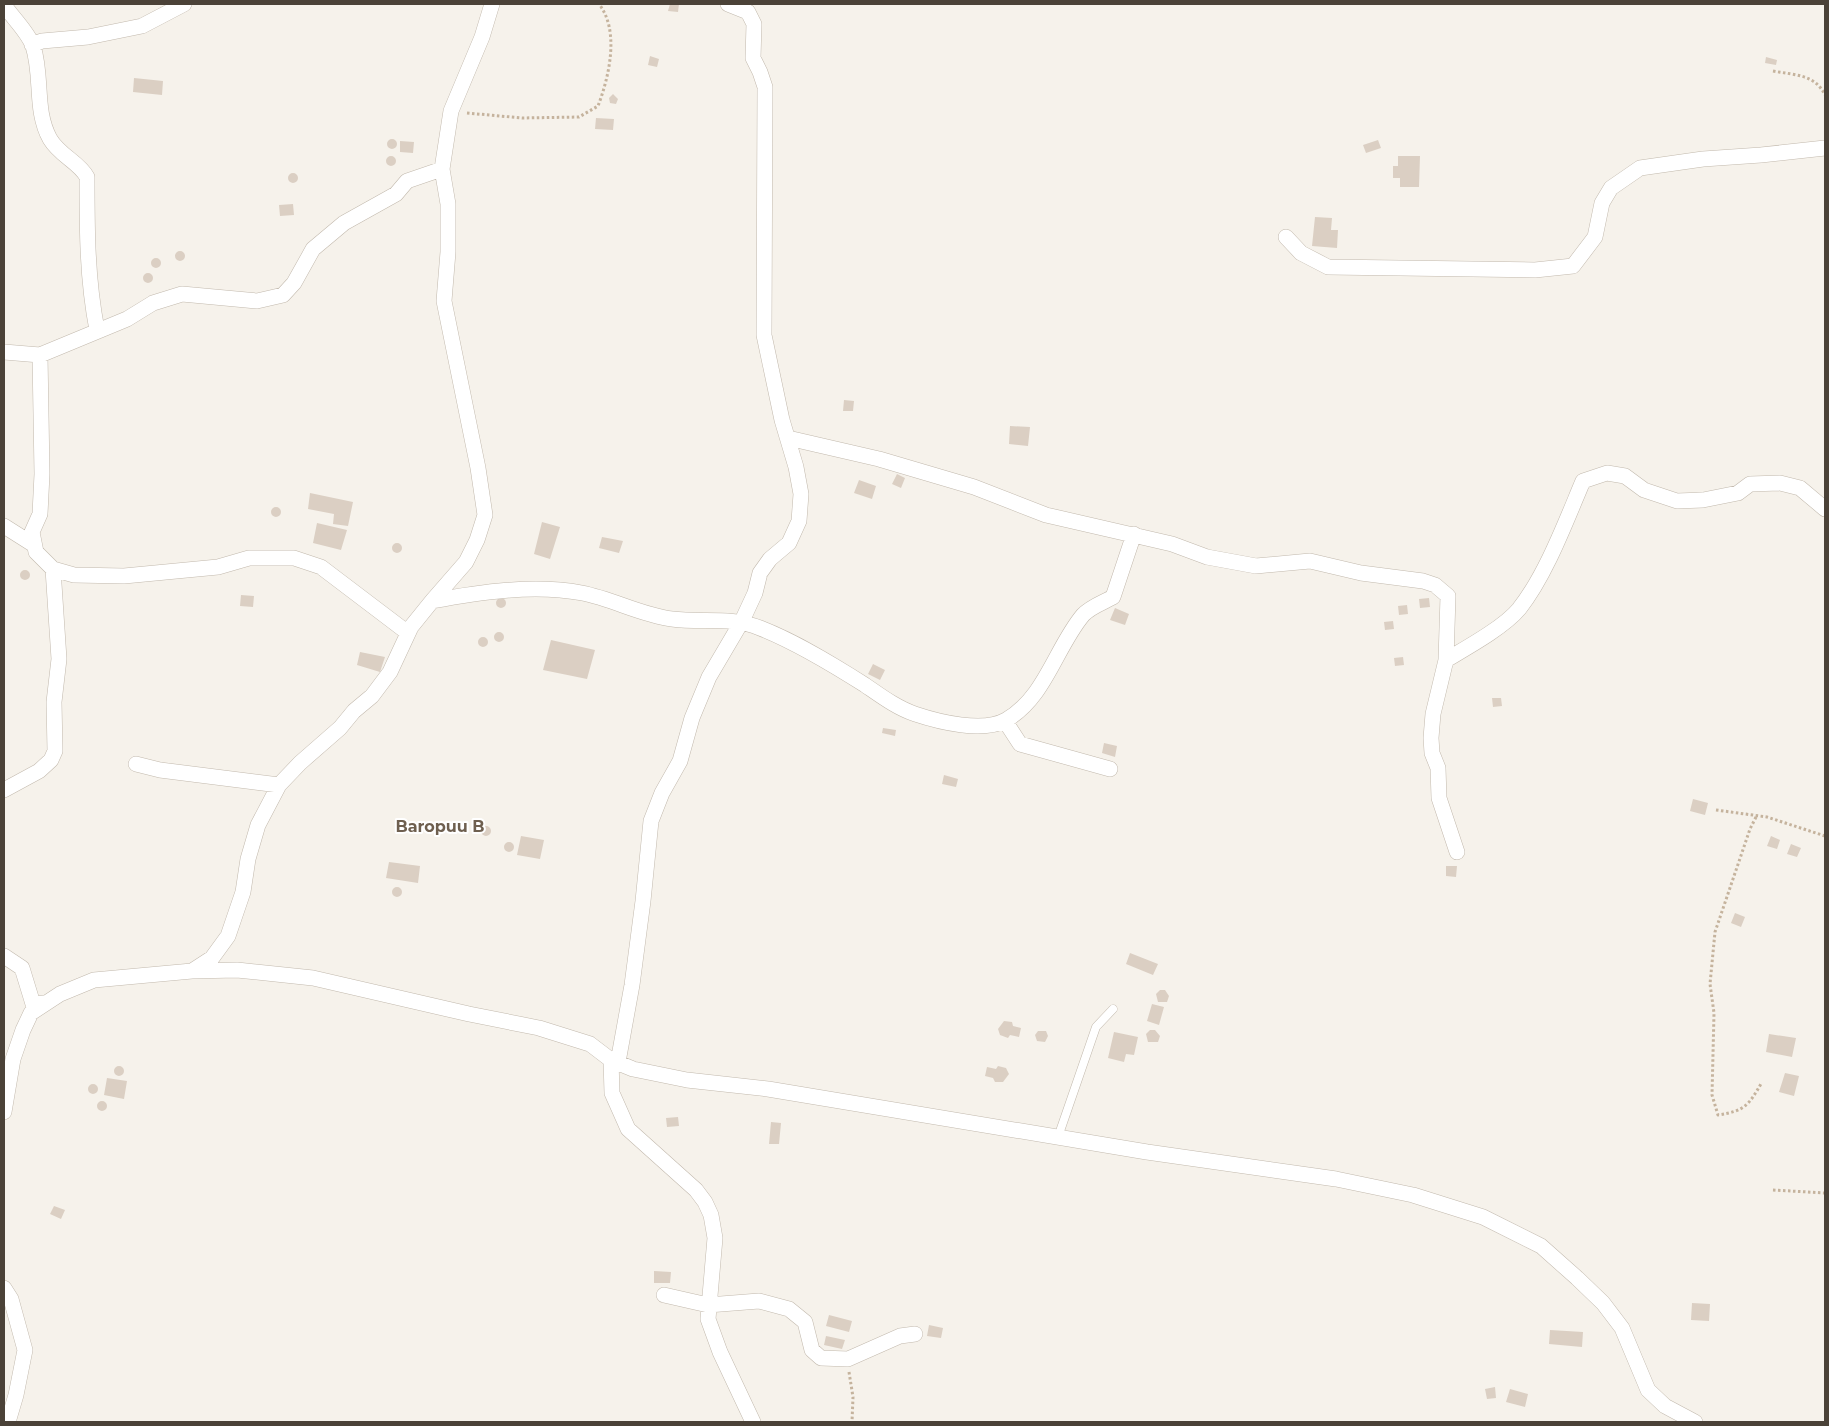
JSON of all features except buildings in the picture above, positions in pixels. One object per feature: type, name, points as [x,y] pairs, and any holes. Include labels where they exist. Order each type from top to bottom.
[{"type":"street","points":[[32,45],[42,41],[88,37],[142,26],[184,4]]},
{"type":"street","points":[[192,971],[212,958],[228,936],[243,892],[248,859],[258,825],[279,784],[300,762],[340,728],[354,711],[372,696],[390,672],[408,633],[432,601],[466,562],[477,540],[484,516],[478,468],[444,301],[448,204],[442,168],[451,111],[482,37],[492,4]]},
{"type":"street","points":[[728,4],[748,12],[754,24],[753,58],[765,87],[764,334],[782,420],[802,494],[799,521],[789,543],[770,559],[760,573],[755,593],[742,621],[709,677],[692,718],[680,761],[662,793],[651,821],[644,902],[632,985],[614,1061],[612,1094],[628,1129],[696,1190],[705,1202],[711,1215],[715,1238],[708,1320],[720,1352],[753,1422]]},
{"type":"street","points":[[4,6],[32,45],[41,117],[51,140],[73,164],[83,170],[87,177],[87,244],[92,304],[97,330]]},
{"type":"street","points":[[1286,236],[1302,253],[1328,267],[1535,270],[1573,266],[1596,237],[1602,203],[1611,188],[1640,168],[1703,159],[1762,156],[1825,148]]},
{"type":"street","points":[[4,352],[40,356],[97,330],[128,319],[153,303],[182,294],[257,301],[284,295],[294,282],[313,249],[344,223],[396,194],[407,181],[442,168]]},
{"type":"street","points":[[40,356],[42,474],[40,514],[32,532],[36,552],[53,569],[74,575],[124,576],[218,567],[250,558],[294,558],[321,567],[408,633]]},
{"type":"street","points":[[788,438],[836,448],[929,473],[974,487],[1046,515],[1134,534],[1172,544],[1208,557],[1256,566],[1310,561],[1361,573],[1423,581],[1436,585],[1448,596],[1446,660],[1434,714],[1431,738],[1432,752],[1438,768],[1439,798],[1457,852]]},
{"type":"street","points":[[1446,660],[1484,637],[1518,610],[1555,545],[1583,481],[1593,476],[1607,473],[1626,476],[1644,490],[1676,501],[1703,500],[1738,493],[1750,484],[1780,483],[1800,488],[1825,509]]},
{"type":"street","points":[[4,526],[34,545]]},
{"type":"street","points":[[432,601],[462,595],[550,589],[608,600],[651,615],[673,619],[742,621],[761,628],[824,661],[891,703],[915,714],[972,727],[1006,720],[1033,696],[1084,613],[1113,597],[1134,534]]},
{"type":"street","points":[[4,790],[39,771],[51,760],[55,751],[54,702],[60,659],[53,569]]},
{"type":"street","points":[[1006,720],[1020,744],[1110,769]]},
{"type":"street","points":[[136,764],[160,770],[279,784]]},
{"type":"street","points":[[4,956],[22,968],[33,1004],[44,1003]]},
{"type":"street","points":[[4,1112],[13,1059],[31,1013],[60,994],[94,980],[192,971],[237,970],[314,978],[469,1014],[539,1028],[590,1044],[614,1061],[633,1069],[687,1080],[768,1089],[1058,1137],[1336,1179],[1413,1195],[1483,1216],[1541,1246],[1603,1303],[1622,1328],[1648,1390],[1664,1406],[1695,1422]]},
{"type":"street","points":[[4,1288],[11,1299],[25,1350],[16,1395],[8,1422]]},
{"type":"street","points":[[664,1295],[708,1305],[759,1301],[789,1310],[805,1322],[812,1350],[821,1358],[848,1359],[900,1336],[915,1334]]},
{"type":"lane","points":[[1058,1137],[1096,1027],[1114,1009]]},
{"type":"path","points":[[451,111],[522,118],[579,117],[598,106],[608,80],[612,51],[605,12],[598,4]]},
{"type":"path","points":[[1773,71],[1806,77],[1820,84],[1825,95]]},
{"type":"path","points":[[1716,810],[1776,820],[1825,836]]},
{"type":"path","points":[[1756,817],[1750,829],[1715,932],[1710,984],[1714,1013],[1712,1095],[1718,1115],[1738,1112],[1751,1101],[1762,1082]]},
{"type":"path","points":[[1773,1190],[1825,1193]]},
{"type":"path","points":[[848,1359],[853,1397],[852,1422]]},
{"type":"district","name":"Baropuu B","points":[[440,826]]}]
